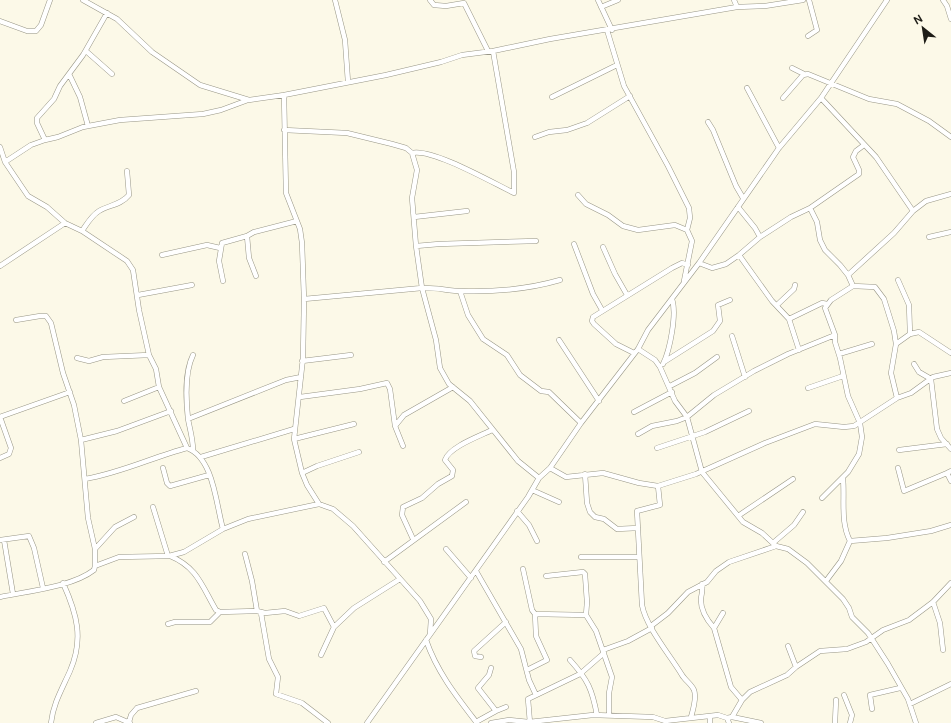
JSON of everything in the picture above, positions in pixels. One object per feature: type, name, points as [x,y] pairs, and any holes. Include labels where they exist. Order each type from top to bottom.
[{"type":"street","points":[[0,21],[27,31],[36,31],[42,24],[50,0]]},
{"type":"street","points":[[84,0],[126,26],[152,52],[200,84],[249,100]]},
{"type":"street","points":[[335,0],[345,40],[348,82]]},
{"type":"street","points":[[412,153],[418,151],[439,158],[514,193],[513,165],[491,51],[464,3],[442,6],[434,5],[430,0]]},
{"type":"street","points":[[598,0],[609,30],[617,65],[624,86],[689,208],[690,218],[687,230],[692,241],[684,283]]},
{"type":"street","points":[[601,7],[618,0]]},
{"type":"street","points":[[734,0],[737,7]]},
{"type":"street","points":[[5,162],[31,146],[88,126],[120,120],[203,114],[221,110],[249,100],[284,96],[441,62],[462,55],[737,7],[765,6],[803,0]]},
{"type":"street","points":[[808,0],[817,30],[808,36]]},
{"type":"street","points":[[367,723],[476,571],[539,478],[550,468],[581,423],[638,349],[648,330],[698,264],[779,148],[821,98],[887,0]]},
{"type":"street","points":[[943,0],[947,6],[951,19]]},
{"type":"street","points":[[45,140],[37,123],[37,118],[54,99],[69,74],[86,51],[107,13]]},
{"type":"street","points":[[86,51],[112,74]]},
{"type":"street","points":[[552,97],[617,65]]},
{"type":"street","points":[[792,68],[870,99],[897,104],[929,121],[951,137]]},
{"type":"street","points":[[69,74],[80,97],[88,126]]},
{"type":"street","points":[[783,98],[804,74]]},
{"type":"street","points":[[747,88],[779,148]]},
{"type":"street","points":[[284,96],[286,193],[297,221],[302,243],[304,299],[300,397],[294,429],[294,439],[302,473],[319,504]]},
{"type":"street","points":[[535,137],[549,132],[567,130],[587,123],[630,96]]},
{"type":"street","points":[[821,98],[876,157],[913,211]]},
{"type":"street","points":[[708,122],[713,130],[736,186],[743,198]]},
{"type":"street","points":[[284,130],[347,134],[406,148],[412,153],[417,170],[412,198],[416,246],[422,288],[436,340],[440,368],[445,379],[470,401],[518,461],[539,478]]},
{"type":"street","points":[[698,264],[706,267],[719,267],[740,255],[760,237],[791,217],[810,208],[859,174],[859,170],[853,158],[856,151],[864,145]]},
{"type":"street","points":[[0,147],[5,162],[25,192],[47,207],[65,223],[82,231],[127,261],[136,276],[149,355],[156,369],[159,387],[187,448]]},
{"type":"street","points":[[82,231],[90,219],[98,212],[121,203],[129,195],[127,171]]},
{"type":"street","points":[[848,275],[894,233],[913,211],[926,201],[951,194]]},
{"type":"street","points":[[578,195],[586,204],[631,229],[649,230],[675,225],[687,230]]},
{"type":"street","points":[[738,207],[755,228],[760,237]]},
{"type":"street","points":[[810,208],[817,222],[820,240],[825,250],[848,275],[853,286]]},
{"type":"street","points":[[414,217],[467,211]]},
{"type":"street","points":[[223,282],[220,260],[220,248],[222,243],[247,236],[254,232],[297,221]]},
{"type":"street","points":[[0,266],[65,223]]},
{"type":"street","points":[[929,237],[951,232]]},
{"type":"street","points":[[247,236],[249,258],[256,276]]},
{"type":"street","points":[[416,246],[536,241]]},
{"type":"street","points":[[574,244],[593,294],[602,310]]},
{"type":"street","points":[[162,255],[207,245],[220,248]]},
{"type":"street","points":[[604,247],[627,295]]},
{"type":"street","points":[[740,255],[761,287],[789,319],[799,350]]},
{"type":"street","points":[[634,354],[616,344],[592,321],[593,316],[682,263],[688,265]]},
{"type":"street","points":[[304,299],[436,287],[460,291],[535,287],[560,280]]},
{"type":"street","points":[[898,280],[909,305],[910,334]]},
{"type":"street","points":[[138,295],[192,285]]},
{"type":"street","points":[[776,305],[794,289],[795,285]]},
{"type":"street","points":[[822,498],[843,478],[859,454],[862,437],[860,423],[848,396],[840,354],[825,308],[828,304],[853,286],[869,286],[877,289],[884,299],[889,312],[896,344],[891,373],[897,398]]},
{"type":"street","points":[[460,291],[468,315],[483,339],[507,355],[513,367],[520,375],[541,391],[549,392],[581,423]]},
{"type":"street","points":[[664,362],[674,323],[674,305],[672,300]]},
{"type":"street","points":[[660,367],[664,362],[713,331],[720,321],[718,305],[730,300]]},
{"type":"street","points":[[789,319],[822,303],[828,304]]},
{"type":"street","points":[[0,596],[63,583],[85,576],[94,570],[95,566],[95,549],[88,518],[81,440],[70,392],[49,319],[46,316],[40,316],[16,320]]},
{"type":"street","points":[[896,344],[910,334],[919,332],[951,353]]},
{"type":"street","points":[[732,336],[745,376]]},
{"type":"street","points":[[638,434],[652,426],[677,421],[687,417],[714,395],[745,376],[799,350],[835,336]]},
{"type":"street","points":[[559,340],[599,401]]},
{"type":"street","points":[[840,354],[872,344]]},
{"type":"street","points":[[638,349],[655,360],[670,386],[675,401],[687,417],[702,472],[738,516],[775,544],[788,549],[807,563],[826,581],[849,608],[852,617],[872,639],[888,664],[910,704],[916,723]]},
{"type":"street","points":[[77,358],[89,361],[103,357],[149,355]]},
{"type":"street","points":[[193,355],[188,370],[188,419],[193,442],[193,450]]},
{"type":"street","points":[[302,361],[351,355]]},
{"type":"street","points":[[670,386],[694,373],[716,357]]},
{"type":"street","points":[[914,364],[919,372],[930,378]]},
{"type":"street","points":[[550,468],[566,476],[603,473],[639,483],[658,486],[702,472],[759,446],[815,424],[844,427],[860,423],[897,398],[911,393],[930,378],[951,373]]},
{"type":"street","points":[[808,388],[843,376]]},
{"type":"street","points":[[188,419],[286,380],[301,377]]},
{"type":"street","points":[[930,378],[937,429],[941,438],[951,448]]},
{"type":"street","points":[[300,397],[360,389],[387,382],[390,389],[395,426],[403,446]]},
{"type":"street","points":[[124,401],[159,387]]},
{"type":"street","points":[[395,426],[404,415],[453,387]]},
{"type":"street","points":[[0,458],[9,454],[11,448],[0,417],[70,392]]},
{"type":"street","points":[[634,412],[672,392]]},
{"type":"street","points":[[81,440],[117,431],[171,411]]},
{"type":"street","points":[[657,448],[693,437],[749,411]]},
{"type":"street","points":[[294,439],[354,424]]},
{"type":"street","points":[[201,457],[294,429]]},
{"type":"street","points":[[413,539],[402,515],[403,507],[422,498],[438,484],[452,476],[453,470],[445,460],[448,455],[462,444],[492,430]]},
{"type":"street","points":[[899,450],[947,444]]},
{"type":"street","points":[[85,479],[111,474],[162,455],[187,448],[193,450],[201,457],[210,475],[224,529]]},
{"type":"street","points":[[302,473],[317,466],[359,452]]},
{"type":"street","points":[[163,468],[166,483],[170,486],[210,475]]},
{"type":"street","points":[[898,468],[904,491],[949,472],[951,481]]},
{"type":"street","points":[[586,474],[587,502],[590,512],[595,517],[604,519],[617,529],[638,528]]},
{"type":"street","points":[[826,581],[841,561],[850,541],[845,527],[842,508],[844,490],[843,478]]},
{"type":"street","points":[[738,516],[793,479]]},
{"type":"street","points":[[658,486],[660,505],[637,511],[642,605],[651,627],[694,690],[694,701],[691,717]]},
{"type":"street","points":[[532,490],[559,502]]},
{"type":"street","points":[[309,506],[313,494]]},
{"type":"street","points":[[384,562],[413,539],[466,502]]},
{"type":"street","points":[[95,566],[119,557],[168,556],[184,552],[224,529],[248,519],[319,504],[333,509],[353,526],[427,611],[431,623],[430,636]]},
{"type":"street","points":[[153,507],[168,556]]},
{"type":"street","points":[[518,511],[530,527],[537,541]]},
{"type":"street","points":[[529,722],[528,699],[580,674],[603,652],[628,641],[651,627],[668,613],[688,592],[702,584],[729,562],[775,544],[794,525],[803,512]]},
{"type":"street","points":[[95,549],[116,527],[134,517]]},
{"type":"street","points":[[850,541],[887,538],[931,531],[951,525]]},
{"type":"street","points":[[13,594],[2,540],[29,536],[34,548],[43,588]]},
{"type":"street","points":[[446,549],[471,578]]},
{"type":"street","points":[[245,554],[269,659],[278,677],[276,694],[302,703],[328,723]]},
{"type":"street","points":[[168,556],[183,561],[197,575],[216,610],[220,612],[285,611],[299,616],[324,608],[334,627]]},
{"type":"street","points":[[582,557],[639,557]]},
{"type":"street","points":[[523,569],[532,610],[535,614],[536,636],[547,660],[527,670]]},
{"type":"street","points":[[476,571],[521,648],[536,695]]},
{"type":"street","points":[[546,576],[583,572],[587,602],[586,615],[596,631],[612,677],[609,693],[609,715]]},
{"type":"street","points":[[321,655],[334,627],[354,608],[400,579]]},
{"type":"street","points":[[50,723],[58,694],[73,663],[78,638],[76,618],[63,583]]},
{"type":"street","points":[[729,720],[742,700],[750,692],[787,675],[796,667],[824,649],[847,649],[872,639],[883,630],[914,617],[933,602],[951,583]]},
{"type":"street","points":[[702,584],[701,602],[703,611],[707,620],[714,628],[731,687],[742,700]]},
{"type":"street","points":[[933,602],[940,623],[943,650]]},
{"type":"street","points":[[168,624],[175,622],[210,622],[220,612]]},
{"type":"street","points":[[714,628],[723,612]]},
{"type":"street","points":[[535,614],[586,615]]},
{"type":"street","points":[[481,657],[475,656],[474,651],[506,622]]},
{"type":"street","points":[[426,640],[432,657],[444,678],[476,722],[506,707]]},
{"type":"street","points":[[788,646],[796,667]]},
{"type":"street","points":[[570,660],[593,695],[597,715]]},
{"type":"street","points":[[491,668],[489,675],[478,688],[496,711]]},
{"type":"street","points":[[910,704],[951,684]]},
{"type":"street","points":[[872,709],[870,696],[900,688]]},
{"type":"street","points":[[96,723],[116,717],[130,723],[131,716],[138,708],[196,691]]},
{"type":"street","points":[[844,694],[852,715],[850,723]]},
{"type":"street","points":[[835,723],[836,700]]},
{"type":"street","points":[[491,723],[509,720],[529,722],[556,721],[597,715],[653,718],[665,722],[691,717],[718,715],[729,720],[760,723]]},
{"type":"street","points":[[710,716],[710,723]]}]
